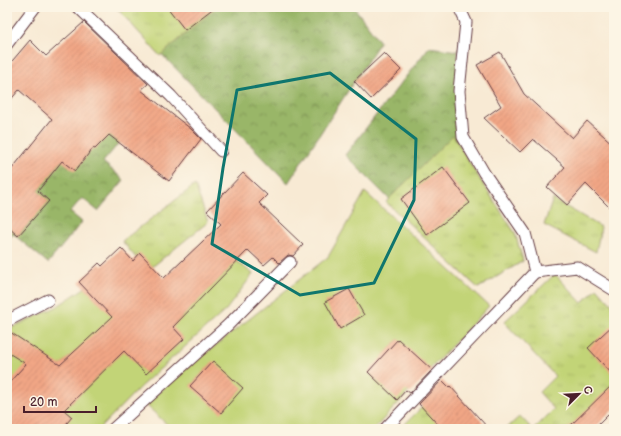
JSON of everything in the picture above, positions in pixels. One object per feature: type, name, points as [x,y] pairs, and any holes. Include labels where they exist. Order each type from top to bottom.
[{"type":"lane","points":[[7,44],[35,7]]},
{"type":"lane","points":[[78,7],[171,96],[221,151]]},
{"type":"lane","points":[[459,7],[466,22],[459,91],[463,137],[484,173],[525,233],[535,272]]},
{"type":"lane","points":[[113,429],[228,325],[290,262]]},
{"type":"lane","points":[[384,429],[535,272],[577,267],[614,290]]},
{"type":"lane","points":[[7,321],[48,300]]},
{"type":"highlighted area","points":[[330,73],[416,139],[414,200],[374,283],[300,295],[212,244],[223,168],[237,90]]},
{"type":"green space","points":[[116,7],[354,7],[380,42],[288,183]]},
{"type":"green space","points":[[116,7],[217,7],[160,56]]},
{"type":"green space","points":[[429,47],[458,51],[457,140],[472,167],[515,233],[523,261],[478,288],[345,155]]},
{"type":"green space","points":[[121,79],[151,105],[103,162],[124,180],[98,211],[82,198],[70,212],[82,222],[48,263],[13,234],[7,241],[7,213]]},
{"type":"green space","points":[[453,135],[515,233],[523,261],[478,288],[386,202]]},
{"type":"green space","points":[[195,185],[208,222],[147,271],[122,241]]},
{"type":"green space","points":[[365,192],[489,306],[374,429],[172,429],[145,404],[187,368],[328,257]]},
{"type":"green space","points":[[553,199],[601,227],[596,252],[544,225]]},
{"type":"green space","points":[[211,241],[253,274],[226,310],[141,386],[99,429],[7,429],[7,330],[56,307],[95,281],[156,296]]},
{"type":"green space","points":[[555,274],[582,303],[597,288],[614,307],[614,396],[579,429],[534,429],[554,409],[539,392],[555,376],[504,322]]},
{"type":"green space","points":[[429,400],[457,429],[400,429]]},
{"type":"green space","points":[[520,416],[532,429],[506,429]]},
{"type":"building","points":[[167,7],[215,7],[185,30]]},
{"type":"building","points":[[84,22],[148,84],[141,90],[191,129],[201,139],[169,181],[109,135],[95,149],[93,148],[75,171],[62,161],[38,191],[49,201],[18,236],[7,226],[7,175],[52,119],[19,90],[7,104],[7,67],[30,40],[46,56]]},
{"type":"building","points":[[500,52],[524,94],[572,138],[587,121],[614,145],[614,212],[586,184],[567,205],[547,187],[565,167],[533,139],[520,152],[484,118],[501,106],[477,65]]},
{"type":"building","points":[[384,53],[401,70],[371,99],[354,81]]},
{"type":"building","points":[[443,167],[470,203],[427,235],[401,199]]},
{"type":"building","points":[[243,173],[267,195],[259,203],[303,245],[293,256],[288,255],[279,263],[273,257],[264,265],[248,250],[173,327],[184,339],[146,374],[124,351],[64,410],[72,417],[62,429],[7,429],[7,385],[26,364],[7,352],[7,330],[60,365],[112,317],[79,282],[99,263],[102,266],[121,248],[133,261],[140,253],[164,278],[221,224],[207,211]]},
{"type":"building","points":[[349,289],[364,315],[340,329],[325,302]]},
{"type":"building","points":[[614,324],[614,376],[588,348]]},
{"type":"building","points":[[398,339],[432,370],[410,393],[406,390],[397,400],[368,372]]},
{"type":"building","points":[[213,361],[243,388],[221,413],[190,386]]},
{"type":"building","points":[[442,380],[449,387],[450,386],[489,429],[442,429],[419,404]]},
{"type":"building","points":[[614,383],[614,409],[594,429],[567,429]]}]
